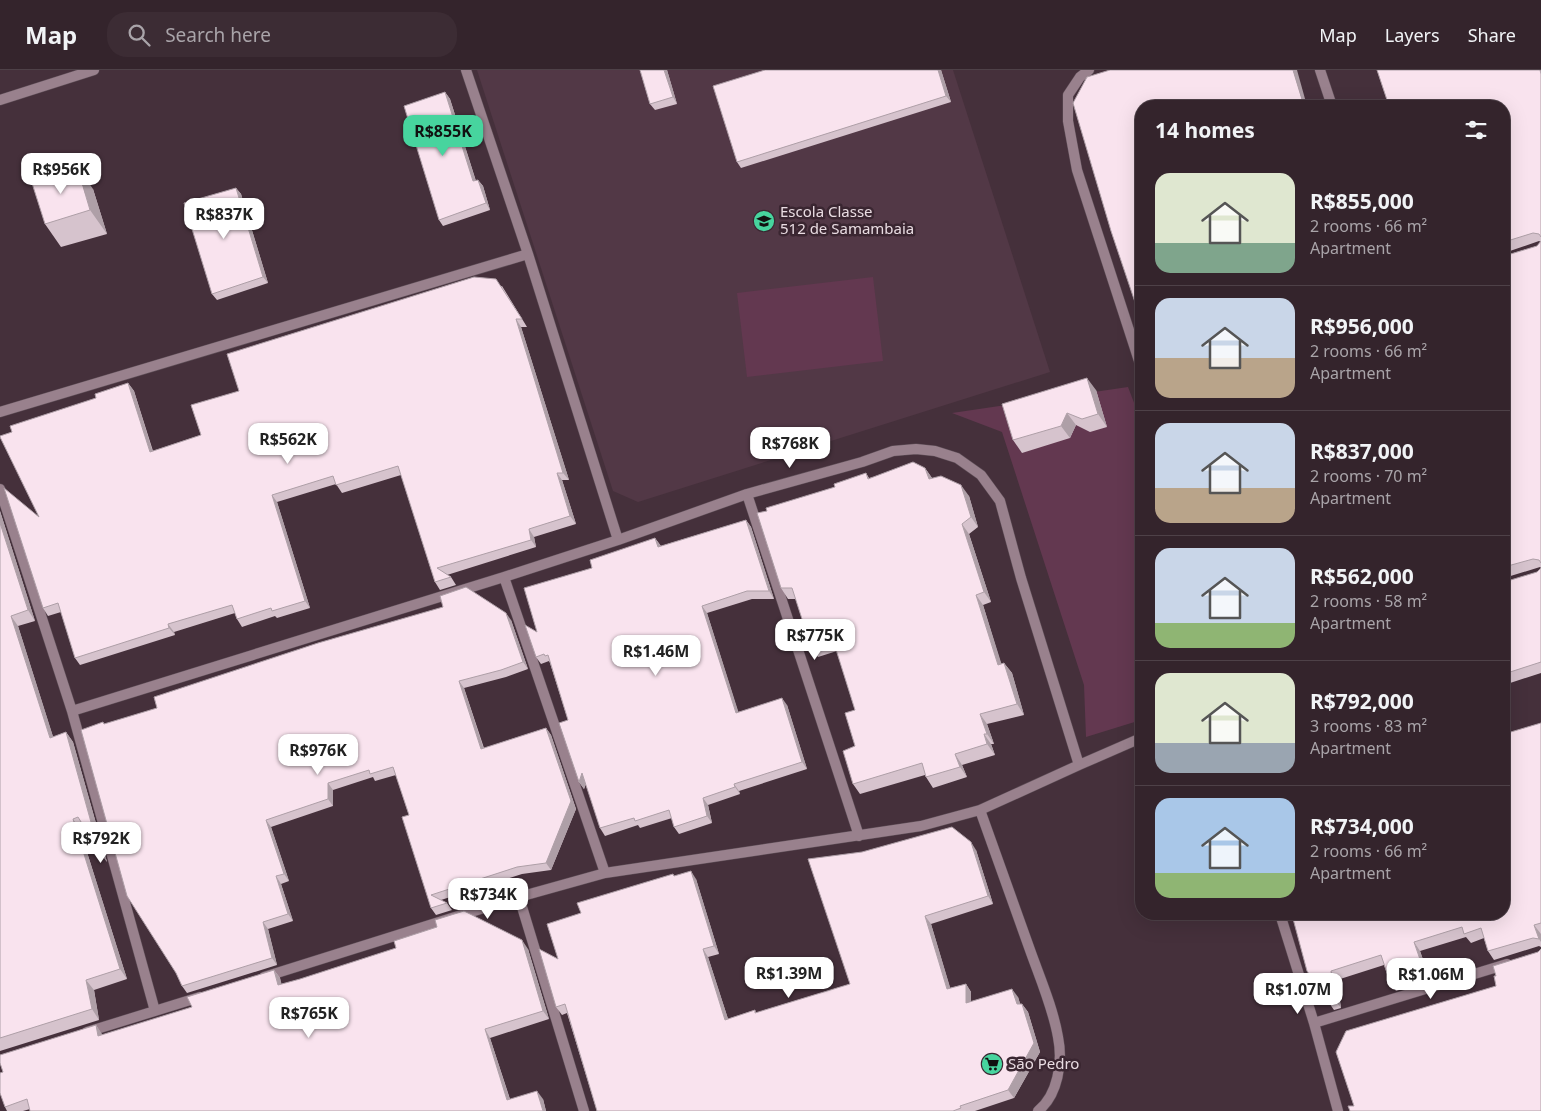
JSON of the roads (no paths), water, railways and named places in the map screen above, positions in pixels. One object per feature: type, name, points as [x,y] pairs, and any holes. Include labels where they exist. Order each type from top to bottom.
[{"type":"street","points":[[0,100],[94,70]]},
{"type":"street","points":[[466,70],[528,254],[618,540]]},
{"type":"street","points":[[1090,70],[1080,77],[1068,96],[1068,121],[1078,170],[1135,348]]},
{"type":"street","points":[[1320,70],[1330,100]]},
{"type":"street","points":[[0,412],[528,254]]},
{"type":"street","points":[[72,711],[504,577],[618,540],[747,494],[862,462],[893,451],[916,449],[935,451],[957,458],[981,475],[1000,501],[1021,578],[1079,765]]},
{"type":"street","points":[[0,489],[72,711],[155,1011]]},
{"type":"street","points":[[747,494],[859,836]]},
{"type":"street","points":[[504,577],[605,873]]},
{"type":"street","points":[[258,979],[519,897],[605,873],[921,826],[980,810],[1135,741]]},
{"type":"street","points":[[980,810],[1035,962],[1058,1038],[1060,1061],[1053,1092],[1046,1105],[1038,1111]]},
{"type":"street","points":[[519,897],[584,1111]]},
{"type":"street","points":[[1282,920],[1314,1023],[1338,1111]]},
{"type":"street","points":[[1314,1023],[1513,962]]},
{"type":"street","points":[[73,1036],[211,994]]},
{"type":"place","name":"Escola Classe 512 de Samambaia","points":[[764,221]]},
{"type":"place","name":"São Pedro","points":[[992,1064]]}]
